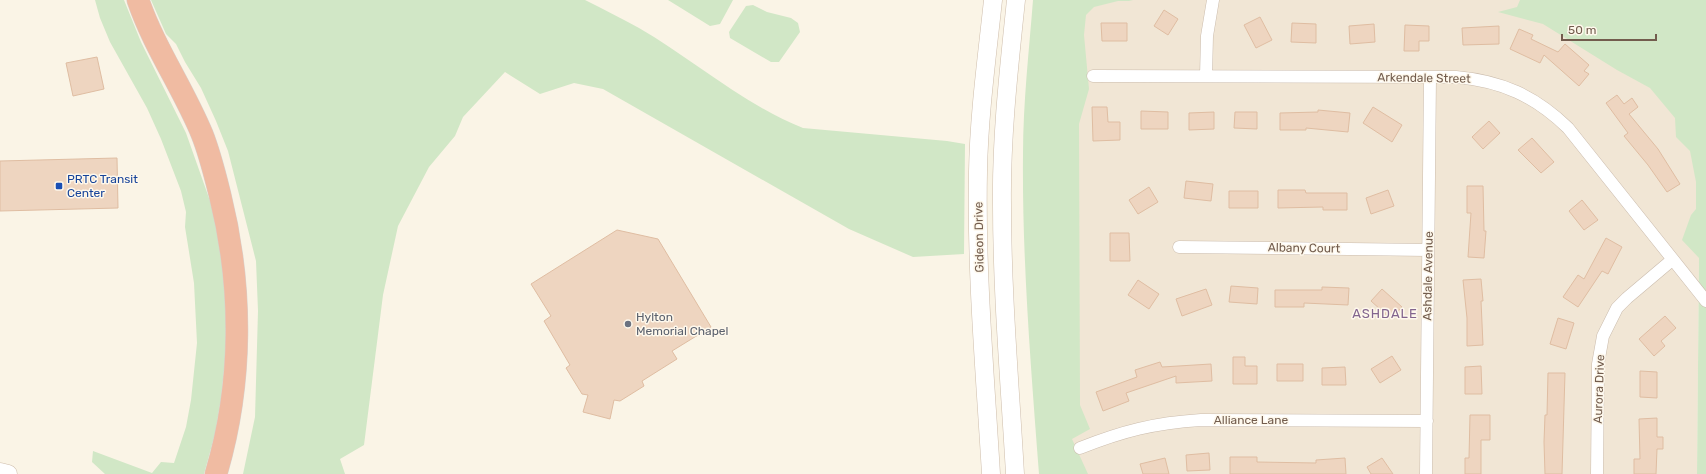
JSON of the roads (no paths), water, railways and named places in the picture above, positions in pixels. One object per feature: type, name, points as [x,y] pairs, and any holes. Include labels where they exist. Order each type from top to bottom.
[{"type":"highway","points":[[138,0],[157,46],[190,105],[203,136],[222,201],[234,262],[237,338],[234,381],[227,425],[216,474]]},
{"type":"main road","name":"Gideon Drive","points":[[992,474],[980,294],[978,170],[983,89],[994,0]]},
{"type":"main road","name":"Gideon Drive","points":[[1015,474],[1002,267],[1002,204],[1004,135],[1016,0]]},
{"type":"main road","points":[[0,472],[8,474]]},
{"type":"street","points":[[1206,76],[1207,36],[1213,0]]},
{"type":"street","name":"Arkendale Street","points":[[1093,76],[1430,77],[1473,79],[1494,83],[1514,90],[1543,106],[1568,128],[1706,301]]},
{"type":"street","name":"Ashdale Avenue","points":[[1426,474],[1430,77]]},
{"type":"street","name":"Albany Court","points":[[1179,247],[1428,250]]},
{"type":"street","name":"Aurora Drive","points":[[1597,474],[1598,364],[1603,336],[1617,308],[1672,260]]},
{"type":"street","name":"Alliance Lane","points":[[1080,448],[1113,435],[1142,427],[1179,421],[1427,421]]},
{"type":"place","name":"PRTC Transit Center","points":[[59,186]]},
{"type":"place","name":"Hylton Memorial Chapel","points":[[628,324]]},
{"type":"district","name":"ASHDALE","points":[[1385,313]]}]
